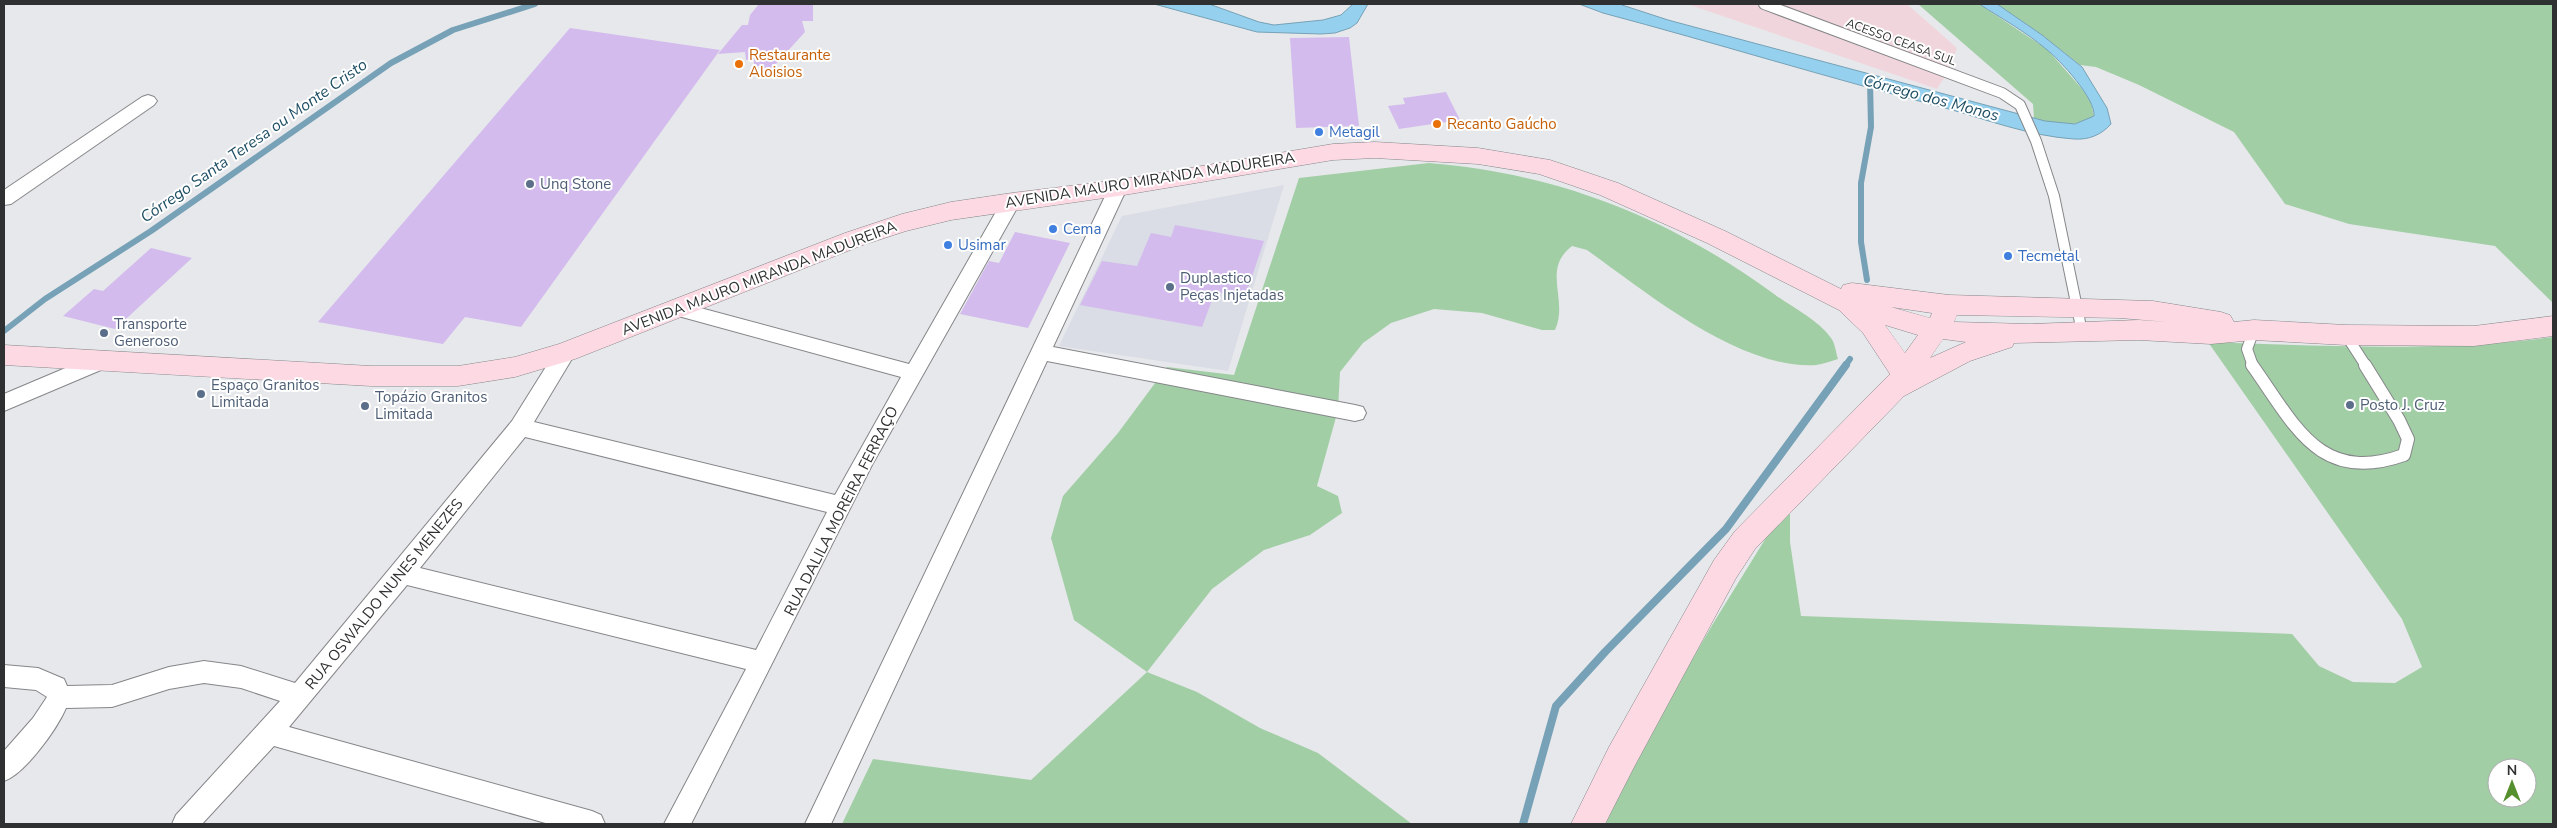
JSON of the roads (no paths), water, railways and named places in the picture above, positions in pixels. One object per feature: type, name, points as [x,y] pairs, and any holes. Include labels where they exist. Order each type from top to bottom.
[{"type":"main road","name":"AVENIDA MAURO MIRANDA MADUREIRA","points":[[6,355],[371,376],[458,376],[515,367],[566,352],[854,239],[902,223],[951,211],[1012,201],[1118,188],[1333,152],[1375,150],[1478,156],[1542,166],[1609,189],[1716,237],[1844,302],[1867,311],[1957,332],[2030,334],[2138,330],[2211,334],[2254,330],[2346,335],[2474,336],[2553,326]]},
{"type":"main road","name":"AVENIDA MAURO MIRANDA MADUREIRA","points":[[1818,289],[1950,305],[2078,306],[2170,310],[2254,330]]},
{"type":"main road","points":[[1844,302],[1872,326],[1899,383]]},
{"type":"main road","points":[[1588,824],[1725,569],[1745,540],[1899,383],[1938,328],[1950,305]]},
{"type":"main road","points":[[1899,383],[1961,354],[1988,344],[2030,334]]},
{"type":"street","points":[[4,199],[148,102]]},
{"type":"street","points":[[818,824],[1118,188]]},
{"type":"street","name":"RUA DALILA MOREIRA FERRAÇO","points":[[677,824],[841,506],[1012,201]]},
{"type":"street","points":[[678,309],[914,373]]},
{"type":"street","name":"RUA OSWALDO NUNES MENEZES","points":[[185,824],[269,732],[402,574],[520,427],[566,352]]},
{"type":"street","points":[[1041,352],[1355,413]]},
{"type":"street","points":[[4,403],[101,361]]},
{"type":"street","points":[[520,427],[841,506]]},
{"type":"street","points":[[402,574],[762,662]]},
{"type":"street","points":[[59,696],[92,698],[113,695],[179,676],[202,672],[224,673],[300,696]]},
{"type":"street","points":[[4,676],[38,679],[55,687],[59,696],[49,717],[4,768]]},
{"type":"street","points":[[269,732],[592,824]]},
{"type":"lane","name":"ACESSO CEASA SUL","points":[[1764,4],[2012,98],[2024,112],[2036,141],[2054,196],[2078,306]]},
{"type":"lane","points":[[2078,306],[2082,332]]},
{"type":"lane","points":[[2254,330],[2247,349],[2251,363],[2311,444],[2329,457],[2354,464],[2386,462],[2404,456],[2408,439],[2399,420],[2346,335]]},
{"type":"water","points":[[1154,4],[1209,4],[1259,22],[1274,25],[1323,20],[1341,15],[1353,4],[1368,4],[1357,23],[1350,28],[1335,33],[1321,34],[1257,32]]},
{"type":"water","name":"Córrego dos Monos","points":[[1579,4],[1619,4],[1668,20],[2045,121],[2075,124],[2094,116],[2093,109],[2083,90],[2052,54],[2022,31],[1979,4],[1997,4],[2042,35],[2082,67],[2107,108],[2111,124],[2103,131],[2085,139],[2057,137],[2024,131],[1603,13]]},
{"type":"waterway","name":"Córrego Santa Teresa ou Monte Cristo","points":[[4,331],[45,299],[151,231],[391,63],[453,30],[535,4]]},
{"type":"waterway","name":"Córrego dos Monos","points":[[1867,280],[1861,242],[1861,183],[1871,127],[1870,81]]},
{"type":"waterway","points":[[1845,366],[1850,359]]},
{"type":"waterway","points":[[1523,824],[1556,706],[1605,652],[1726,529],[1846,365]]},
{"type":"place","name":"Restaurante Aloisios","points":[[739,64]]},
{"type":"place","name":"Recanto Gaúcho","points":[[1437,124]]},
{"type":"place","name":"Metagil","points":[[1319,132]]},
{"type":"place","name":"Unq Stone","points":[[530,184]]},
{"type":"place","name":"Cema","points":[[1053,229]]},
{"type":"place","name":"Usimar","points":[[948,245]]},
{"type":"place","name":"Tecmetal","points":[[2008,256]]},
{"type":"place","name":"Duplastico Peças Injetadas","points":[[1170,287]]},
{"type":"place","name":"Transporte Generoso","points":[[104,333]]},
{"type":"place","name":"Espaço Granitos Limitada","points":[[201,394]]},
{"type":"place","name":"Posto J. Cruz","points":[[2350,405]]},
{"type":"place","name":"Topázio Granitos Limitada","points":[[365,406]]}]
